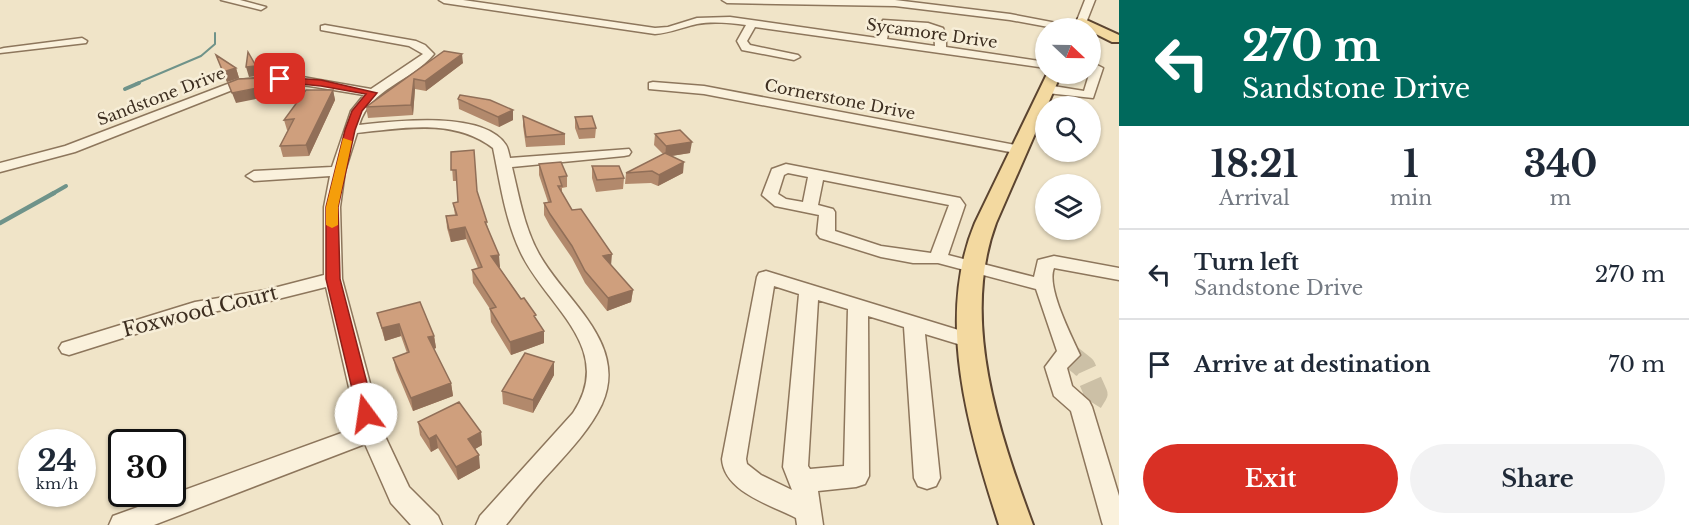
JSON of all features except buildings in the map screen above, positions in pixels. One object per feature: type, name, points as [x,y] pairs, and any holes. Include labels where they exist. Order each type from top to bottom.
[{"type":"main road","points":[[1101,33],[1118,39]]},
{"type":"main road","points":[[1101,36],[1118,39]]},
{"type":"main road","points":[[1101,39],[1118,39]]},
{"type":"main road","points":[[1016,525],[996,467],[978,387],[971,340],[971,300],[979,240],[1020,150],[1046,84]]},
{"type":"street","points":[[226,0],[261,7]]},
{"type":"street","name":"Sycamore Drive","points":[[444,0],[654,31],[707,20],[753,23],[940,51],[1035,73]]},
{"type":"street","points":[[727,0],[753,1],[808,9],[873,1],[986,14],[1035,22]]},
{"type":"street","points":[[1082,18],[1087,1]]},
{"type":"street","points":[[808,9],[813,33]]},
{"type":"street","points":[[986,14],[1035,24]]},
{"type":"street","points":[[881,42],[886,22],[928,26],[939,30],[940,51]]},
{"type":"street","points":[[753,23],[745,32],[742,41],[746,48],[794,57]]},
{"type":"street","points":[[325,28],[412,43],[429,54],[427,58],[373,93],[357,111],[338,171],[332,207],[333,279],[371,432],[400,495],[429,525]]},
{"type":"street","points":[[3,48],[82,41]]},
{"type":"street","name":"Sandstone Drive","points":[[0,168],[70,149],[238,84],[291,79],[373,93]]},
{"type":"street","name":"Sycamore Drive","points":[[1066,84],[1089,95],[1092,84]]},
{"type":"street","name":"Cornerstone Drive","points":[[653,87],[704,90],[1020,150]]},
{"type":"street","points":[[350,130],[417,125],[460,127],[492,138],[500,146],[529,251],[542,274],[583,328],[595,348],[599,374],[592,401],[573,433],[489,525]]},
{"type":"street","points":[[504,163],[624,152]]},
{"type":"street","points":[[938,258],[957,203],[786,168],[777,172],[770,195],[781,203],[827,212],[826,234],[839,240],[924,260],[938,258],[1043,285]]},
{"type":"street","points":[[255,176],[338,171]]},
{"type":"street","points":[[810,208],[816,174]]},
{"type":"street","points":[[1118,525],[1111,514],[1081,407],[1062,390],[1056,367],[1063,357],[1069,355],[1043,285],[1044,264],[1054,262],[1119,274]]},
{"type":"street","points":[[809,518],[735,470],[734,459],[766,278],[809,289],[971,340]]},
{"type":"street","name":"Foxwood Court","points":[[69,348],[195,309],[266,296],[333,279]]},
{"type":"street","points":[[809,289],[795,467],[803,481],[809,518]]},
{"type":"street","points":[[803,481],[856,477],[858,306]]},
{"type":"street","points":[[914,323],[927,478]]},
{"type":"street","points":[[122,525],[371,432]]},
{"type":"waterway","points":[[135,84],[201,56],[215,44],[215,33]]},
{"type":"waterway","points":[[125,89],[139,83]]},
{"type":"waterway","points":[[52,194],[66,186]]},
{"type":"waterway","points":[[0,223],[54,193]]},
{"type":"tunnel","points":[[1069,355],[1084,367],[1096,394],[1091,402],[1081,407]]},
{"type":"slow traffic","points":[[332,225],[332,207],[338,171],[347,141]]},
{"type":"route","points":[[280,79],[321,83],[373,93],[363,101],[350,130],[338,171],[332,207],[333,279],[366,414]]}]
